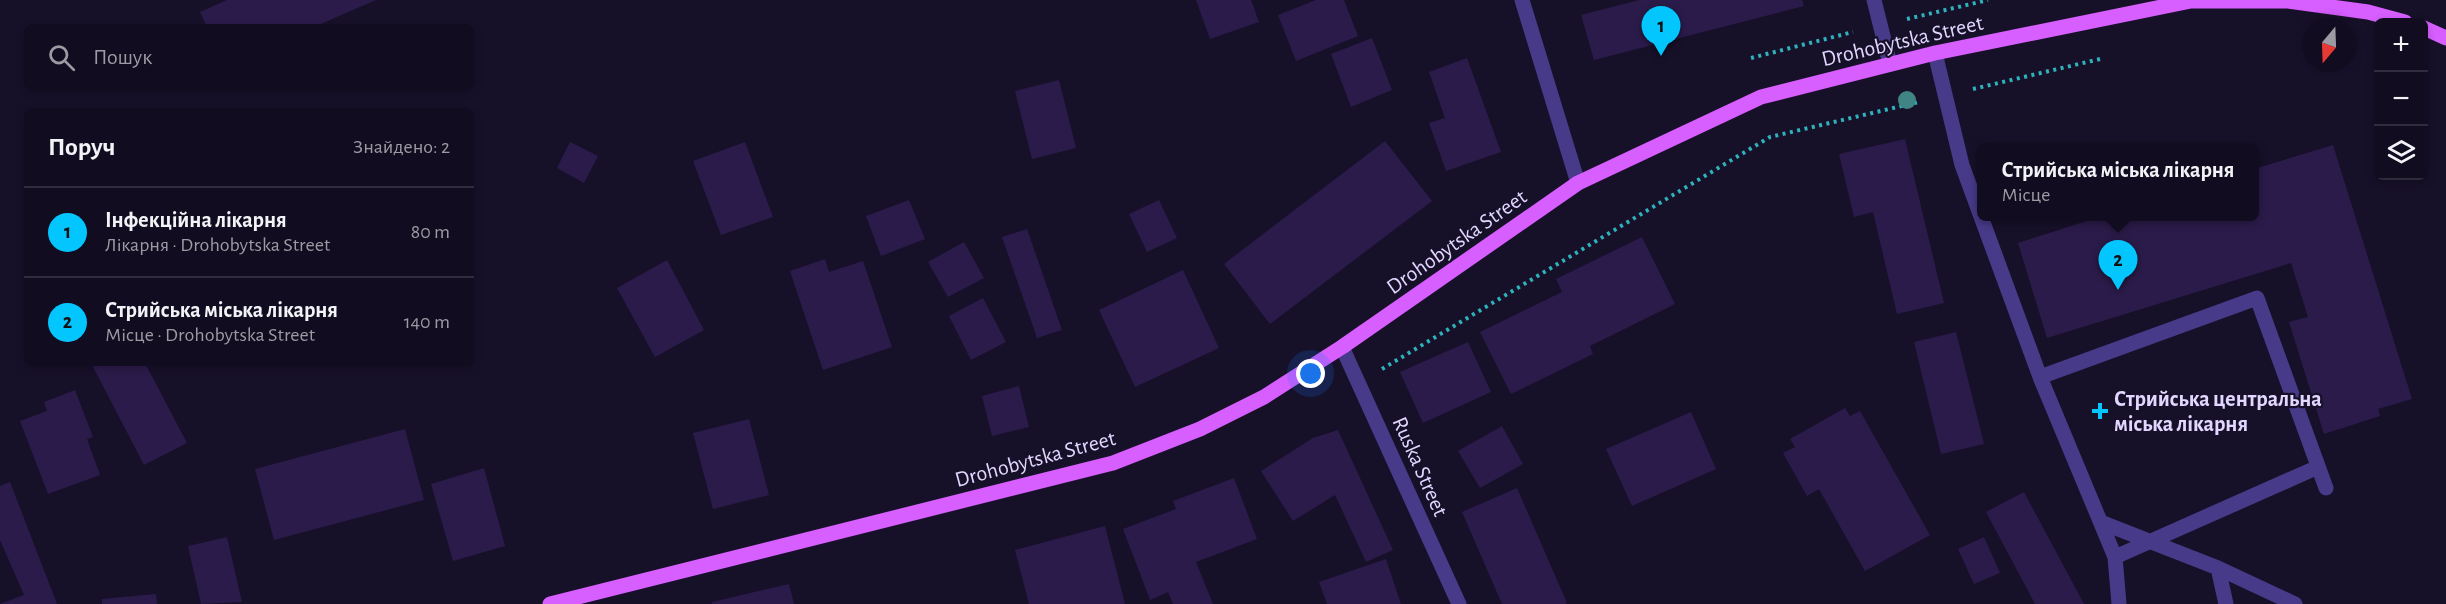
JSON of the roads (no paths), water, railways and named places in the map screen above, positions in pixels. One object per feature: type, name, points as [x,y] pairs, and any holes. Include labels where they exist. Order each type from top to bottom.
[{"type":"main road","name":"Drohobytska Street","points":[[549,604],[1113,463],[1200,429],[1264,397],[1342,347],[1578,183],[1761,97],[1935,53],[2191,1],[2288,1],[2368,12],[2390,18]]},
{"type":"main road","points":[[2428,30],[2446,38]]},
{"type":"street","points":[[1522,0],[1578,183]]},
{"type":"street","points":[[1874,0],[1890,64]]},
{"type":"street","points":[[1935,53],[1962,165],[1977,206]]},
{"type":"street","points":[[1983,221],[2040,377],[2103,523],[2115,557],[2120,604]]},
{"type":"street","points":[[2040,377],[2257,298],[2326,488]]},
{"type":"street","name":"Ruska Street","points":[[1342,347],[1459,604]]},
{"type":"street","points":[[2115,557],[2318,467]]},
{"type":"street","points":[[2103,523],[2218,568],[2295,604]]},
{"type":"street","points":[[2218,568],[2226,604]]},
{"type":"place","name":"Інфекційна лікарня","points":[[1661,56]]},
{"type":"place","name":"Стрийська міська лікарня","points":[[2118,290]]},
{"type":"place","name":"Стрийська центральна міська лікарня","points":[[2100,411]]}]
